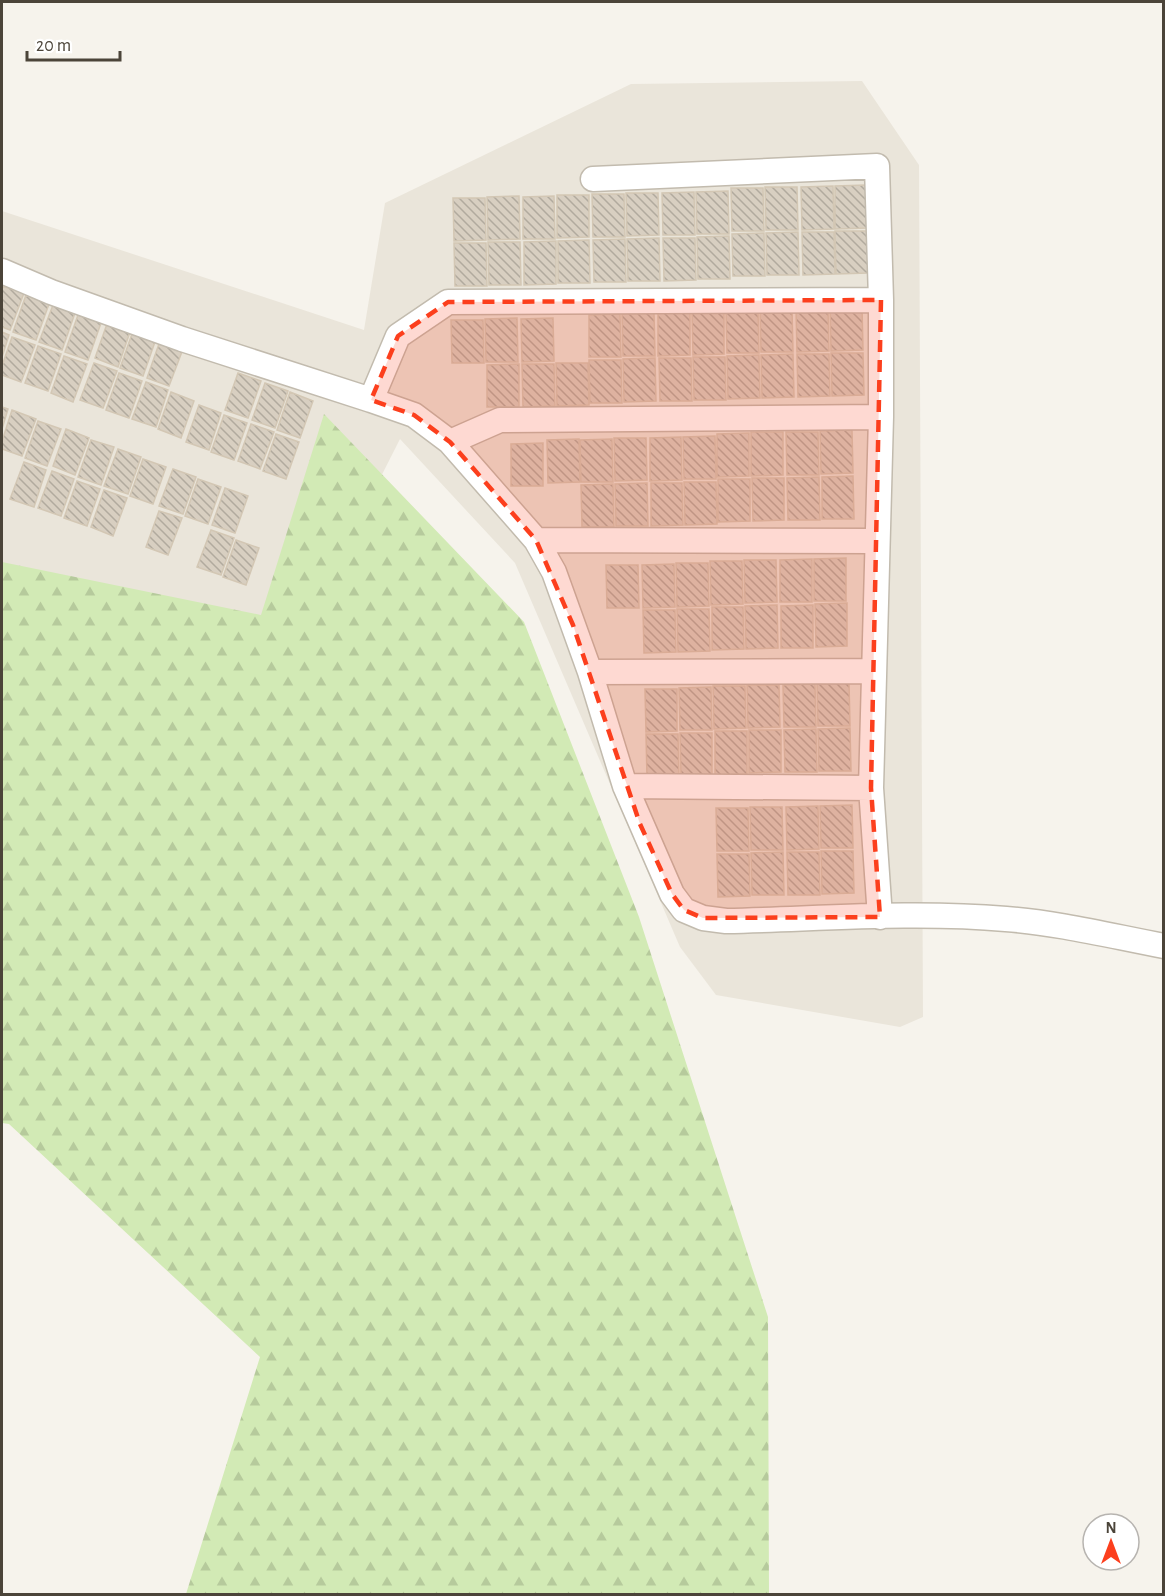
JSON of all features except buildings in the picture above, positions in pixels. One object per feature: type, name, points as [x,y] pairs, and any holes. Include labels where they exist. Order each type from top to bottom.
[{"type":"street","points":[[593,179],[877,166],[881,300],[881,417],[871,788],[880,917]]},
{"type":"street","points":[[2,271],[51,292],[182,339],[414,416],[450,442],[536,540],[554,572],[591,672],[625,786],[672,894],[684,910],[703,918],[726,921],[913,915],[1006,919],[1070,928],[1164,946]]},
{"type":"street","points":[[371,400],[398,336],[448,302],[881,300]]},
{"type":"street","points":[[450,442],[500,420],[881,417]]},
{"type":"street","points":[[536,540],[877,541]]},
{"type":"street","points":[[591,672],[874,671]]},
{"type":"street","points":[[625,786],[871,788]]},
{"type":"highlighted area","points":[[881,300],[871,788],[880,917],[703,918],[684,910],[672,894],[640,824],[573,625],[536,540],[450,442],[414,415],[371,400],[398,336],[448,302]]},
{"type":"shaded area","points":[[862,81],[919,165],[923,1017],[900,1027],[716,995],[680,947],[515,563],[400,439],[288,660],[2,600],[2,211],[364,330],[385,203],[631,84]]},
{"type":"green space","points":[[324,414],[524,622],[639,917],[768,1317],[769,1594],[186,1594],[260,1357],[9,1124],[2,1123],[2,562],[261,615]]}]
